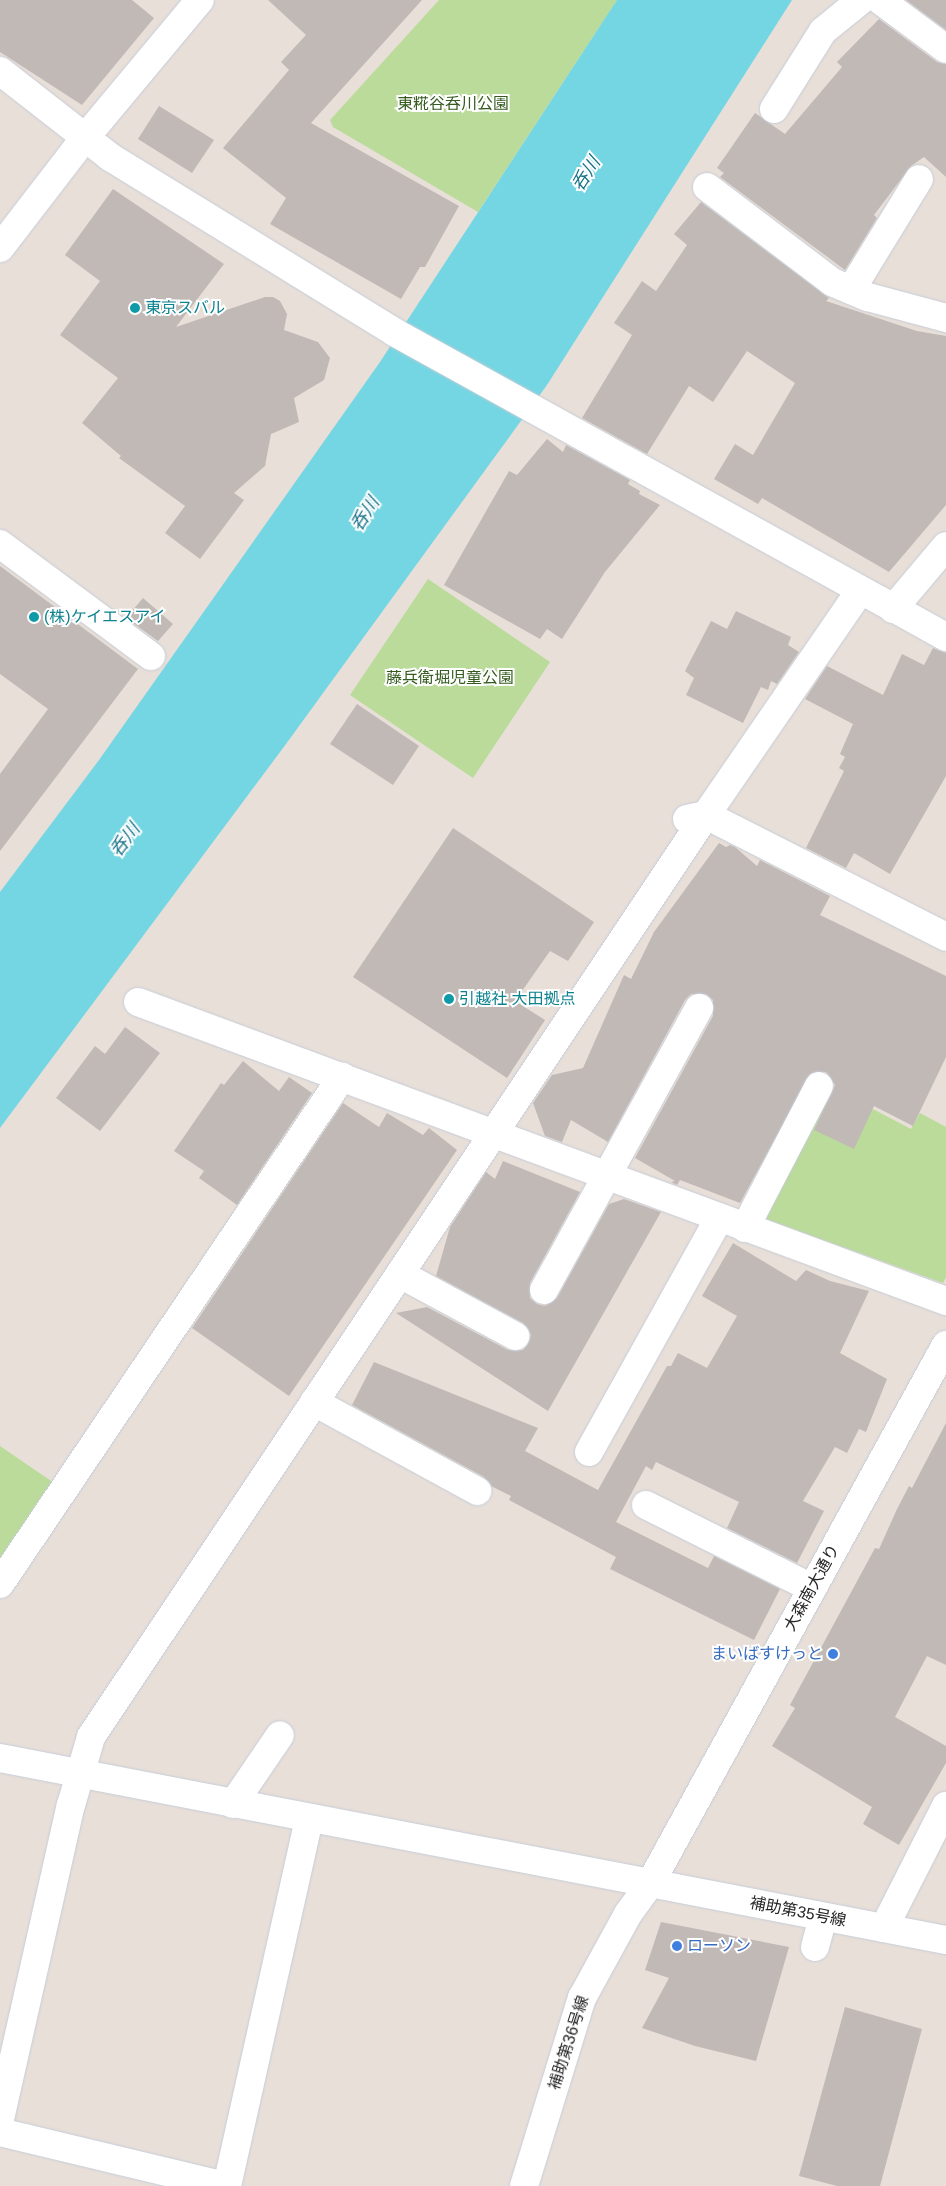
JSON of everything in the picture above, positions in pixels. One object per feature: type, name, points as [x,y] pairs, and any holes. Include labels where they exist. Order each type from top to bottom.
[{"type":"street","points":[[0,248],[84,139],[200,0]]},
{"type":"street","points":[[774,109],[823,31],[861,0]]},
{"type":"street","points":[[880,0],[946,50]]},
{"type":"street","points":[[0,71],[110,158],[394,332],[946,637]]},
{"type":"street","points":[[851,290],[919,179]]},
{"type":"street","points":[[707,186],[832,282],[868,297],[946,318]]},
{"type":"street","points":[[0,544],[151,656]]},
{"type":"street","points":[[893,608],[946,546]]},
{"type":"street","points":[[0,2119],[90,1738],[493,1134],[694,817],[860,591]]},
{"type":"street","points":[[694,817],[946,937]]},
{"type":"street","points":[[138,1002],[946,1301]]},
{"type":"street","points":[[544,1290],[594,1196],[609,1177],[699,1008]]},
{"type":"street","points":[[0,1584],[342,1077]]},
{"type":"street","points":[[745,1228],[819,1086]]},
{"type":"street","points":[[589,1452],[719,1218]]},
{"type":"street","points":[[400,1274],[515,1336]]},
{"type":"street","name":"大森南大通り","points":[[650,1884],[946,1344]]},
{"type":"street","points":[[314,1402],[477,1492]]},
{"type":"street","points":[[646,1504],[812,1588]]},
{"type":"street","points":[[233,1804],[280,1735]]},
{"type":"street","name":"補助第35号線","points":[[0,1758],[823,1918],[946,1940]]},
{"type":"street","points":[[884,1928],[946,1806]]},
{"type":"street","points":[[0,2132],[226,2186],[309,1818]]},
{"type":"street","name":"補助第36号線","points":[[524,2186],[582,1998],[628,1914],[650,1884]]},
{"type":"street","points":[[815,1947],[823,1918]]},
{"type":"green space","name":"東糀谷呑川公園","points":[[439,0],[617,0],[478,212],[333,127],[330,120]]},
{"type":"green space","name":"藤兵衛堀児童公園","points":[[428,579],[550,662],[473,778],[350,695]]},
{"type":"green space","points":[[848,1096],[911,1129],[920,1113],[946,1127],[946,1277],[943,1283],[765,1219],[827,1101]]},
{"type":"green space","points":[[0,1446],[54,1483],[0,1560]]},
{"type":"water","name":"呑川","points":[[617,0],[792,0],[547,385],[286,744],[0,1128],[0,892],[99,760],[380,362]]},
{"type":"building","points":[[0,0],[132,0],[154,18],[82,105],[0,52]]},
{"type":"building","points":[[268,0],[422,0],[311,123],[459,206],[425,267],[420,267],[401,299],[270,224],[286,198],[223,148],[289,70],[281,62],[306,35]]},
{"type":"building","points":[[906,0],[946,0],[946,30]]},
{"type":"building","points":[[879,19],[937,62],[946,64],[946,177],[924,157],[911,166],[874,215],[877,218],[845,270],[720,177],[724,173],[717,168],[755,113],[785,134],[842,67],[837,62]]},
{"type":"building","points":[[159,106],[214,140],[192,173],[138,139]]},
{"type":"building","points":[[113,189],[224,264],[176,327],[265,297],[273,297],[280,301],[287,314],[284,330],[318,342],[330,358],[324,380],[294,398],[299,422],[271,434],[265,466],[234,493],[244,500],[200,559],[165,533],[185,506],[119,458],[121,456],[82,423],[118,378],[60,335],[100,281],[65,255]]},
{"type":"building","points":[[701,202],[829,298],[826,301],[917,331],[946,336],[946,505],[889,572],[762,498],[758,504],[714,479],[735,444],[753,455],[795,383],[747,351],[713,402],[689,386],[647,454],[582,418],[632,335],[614,323],[642,281],[656,291],[687,245],[674,234]]},
{"type":"building","points":[[547,439],[563,452],[566,445],[630,480],[628,484],[640,491],[639,494],[660,505],[605,572],[562,639],[547,629],[540,639],[444,585],[509,471],[517,475]]},
{"type":"building","name":"(株)ケイエスアイ","points":[[0,566],[138,669],[0,851],[0,774],[48,709],[0,674]]},
{"type":"building","points":[[143,598],[173,624],[158,641],[126,618]]},
{"type":"building","points":[[736,611],[791,637],[788,645],[799,652],[777,684],[771,681],[768,690],[761,687],[743,723],[686,695],[694,678],[685,671],[711,621],[727,629]]},
{"type":"building","points":[[933,648],[946,653],[946,776],[890,874],[854,853],[846,868],[806,848],[844,771],[839,768],[845,757],[840,754],[853,724],[805,699],[827,666],[883,695],[902,654],[924,665]]},
{"type":"building","points":[[357,704],[419,746],[393,785],[330,744]]},
{"type":"building","points":[[453,828],[594,922],[568,961],[550,951],[515,1001],[545,1020],[507,1078],[353,977]]},
{"type":"building","points":[[719,843],[726,847],[730,845],[735,847],[757,866],[760,860],[830,896],[820,915],[946,976],[946,1057],[913,1126],[874,1106],[854,1149],[814,1130],[835,1085],[826,1072],[811,1073],[740,1203],[680,1180],[677,1185],[671,1182],[675,1181],[635,1158],[713,1016],[713,1000],[706,994],[691,994],[685,1000],[608,1142],[571,1120],[562,1142],[545,1136],[533,1103],[552,1075],[583,1068],[624,975],[631,979],[654,932]]},
{"type":"building","points":[[125,1027],[160,1053],[100,1131],[56,1098],[95,1046],[105,1054]]},
{"type":"building","points":[[243,1061],[279,1091],[289,1077],[312,1093],[237,1205],[199,1178],[204,1171],[174,1151],[221,1083],[224,1085]]},
{"type":"building","points":[[343,1103],[379,1127],[387,1113],[423,1135],[429,1128],[457,1150],[289,1396],[192,1328]]},
{"type":"building","points":[[503,1161],[580,1192],[530,1283],[530,1298],[537,1304],[545,1306],[557,1298],[609,1204],[624,1199],[661,1212],[548,1411],[396,1313],[427,1307],[508,1350],[523,1350],[528,1344],[531,1335],[523,1323],[436,1276],[450,1227],[486,1172],[495,1179]]},
{"type":"building","points":[[733,1243],[796,1281],[806,1270],[830,1281],[869,1291],[840,1353],[887,1379],[866,1432],[859,1429],[847,1453],[835,1447],[803,1501],[824,1511],[797,1563],[727,1528],[739,1502],[656,1462],[652,1470],[646,1466],[616,1522],[708,1568],[714,1556],[780,1589],[754,1640],[610,1569],[616,1557],[509,1500],[511,1496],[491,1486],[484,1477],[352,1405],[374,1362],[538,1428],[525,1451],[598,1490],[667,1366],[671,1366],[678,1353],[707,1368],[737,1316],[702,1296]]},
{"type":"building","points":[[946,1423],[946,1665],[927,1656],[895,1717],[946,1746],[946,1763],[899,1845],[863,1824],[872,1807],[772,1746],[795,1708],[790,1705],[875,1548],[879,1549],[909,1486],[912,1488]]},
{"type":"building","points":[[661,1922],[789,1947],[756,2061],[695,2046],[642,2028],[669,1978],[645,1970]]},
{"type":"building","points":[[845,2007],[922,2029],[880,2186],[837,2186],[799,2176]]},
{"type":"place","name":"東京スバル","points":[[135,308]]},
{"type":"place","name":"(株)ケイエスアイ","points":[[34,617]]},
{"type":"place","name":"引越社 大田拠点","points":[[449,999]]},
{"type":"place","name":"まいばすけっと","points":[[833,1654]]},
{"type":"place","name":"ローソン","points":[[677,1946]]}]
